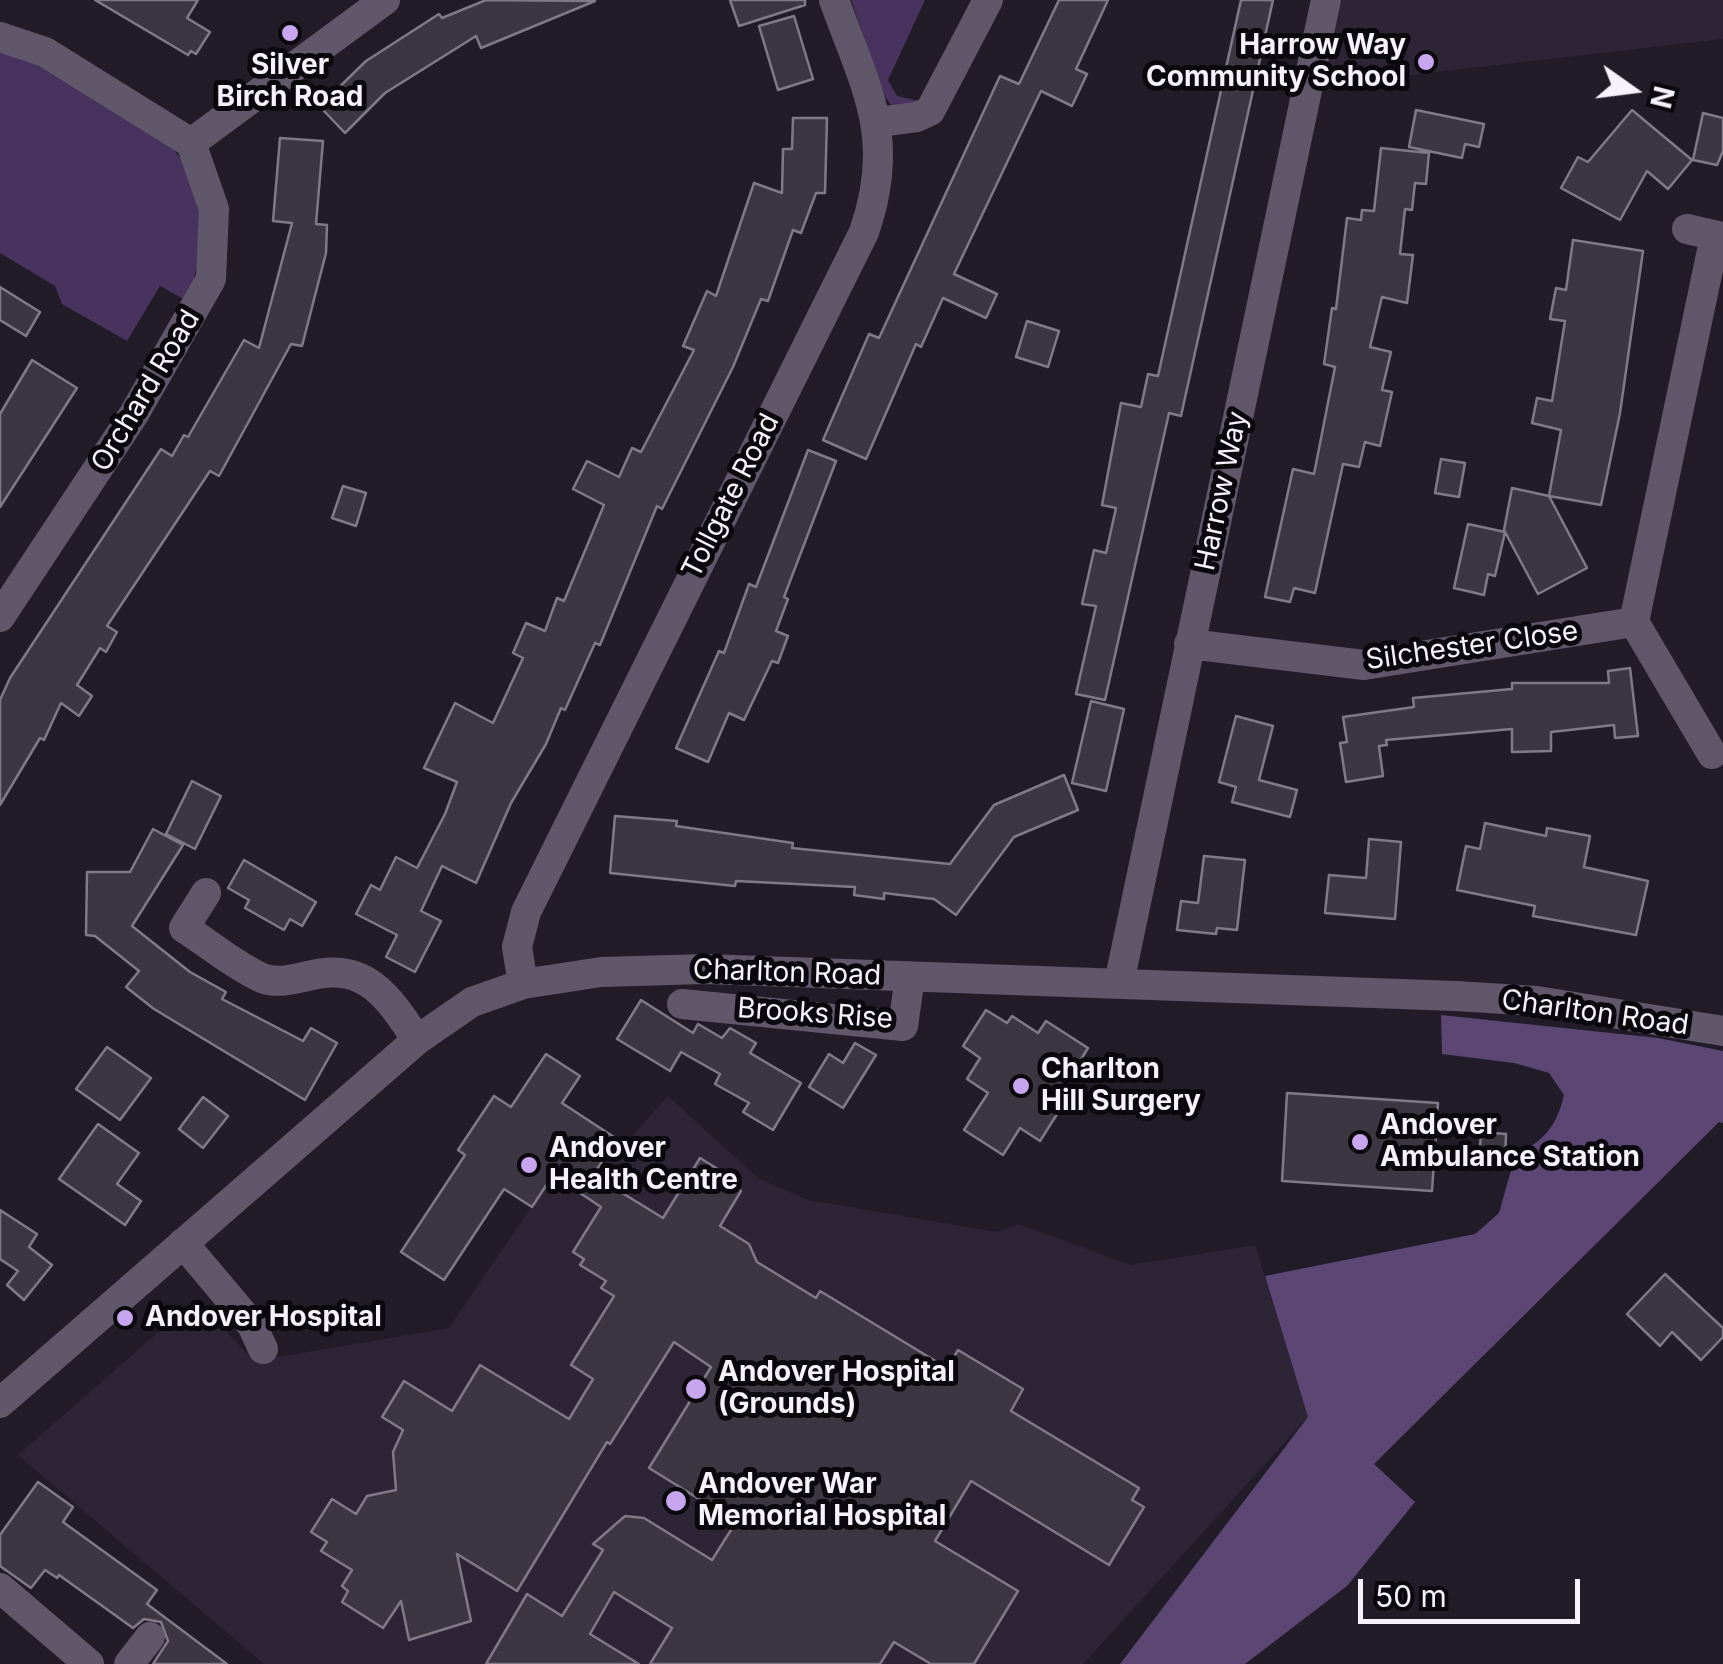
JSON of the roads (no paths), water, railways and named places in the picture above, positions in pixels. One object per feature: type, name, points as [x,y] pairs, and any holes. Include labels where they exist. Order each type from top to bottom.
[{"type":"street","points":[[0,37],[45,52],[191,143],[384,0]]},
{"type":"street","name":"Tollgate Road","points":[[523,984],[517,947],[526,912],[864,232],[881,168],[878,122],[834,0]]},
{"type":"street","points":[[878,122],[930,111],[988,0]]},
{"type":"street","name":"Harrow Way","points":[[1119,983],[1326,0]]},
{"type":"street","name":"Orchard Road","points":[[0,617],[134,414],[211,279],[214,209],[191,143]]},
{"type":"street","points":[[1708,234],[1634,622],[1712,754]]},
{"type":"street","name":"Silchester Close","points":[[1190,644],[1364,665],[1634,622]]},
{"type":"street","points":[[206,893],[184,928],[262,978],[292,980],[337,970],[352,972],[378,991],[417,1040]]},
{"type":"street","name":"Charlton Road","points":[[8,1384],[183,1243],[417,1040],[472,1002],[523,984],[602,972],[668,970],[1119,983],[1537,1001],[1723,1031]]},
{"type":"street","name":"Brooks Rise","points":[[682,1004],[903,1026],[910,977]]},
{"type":"street","points":[[183,1243],[252,1325],[263,1349]]},
{"type":"street","points":[[0,1588],[90,1664]]},
{"type":"street","points":[[129,1664],[150,1637]]},
{"type":"place","name":"Silver Birch Road","points":[[290,33]]},
{"type":"place","name":"Harrow Way Community School","points":[[1426,62]]},
{"type":"place","name":"Charlton Hill Surgery","points":[[1021,1086]]},
{"type":"place","name":"Andover Ambulance Station","points":[[1360,1142]]},
{"type":"place","name":"Andover Health Centre","points":[[529,1165]]},
{"type":"place","name":"Andover Hospital","points":[[125,1318]]},
{"type":"place","name":"Andover Hospital (Grounds)","points":[[696,1389]]},
{"type":"place","name":"Andover War Memorial Hospital","points":[[676,1501]]}]
